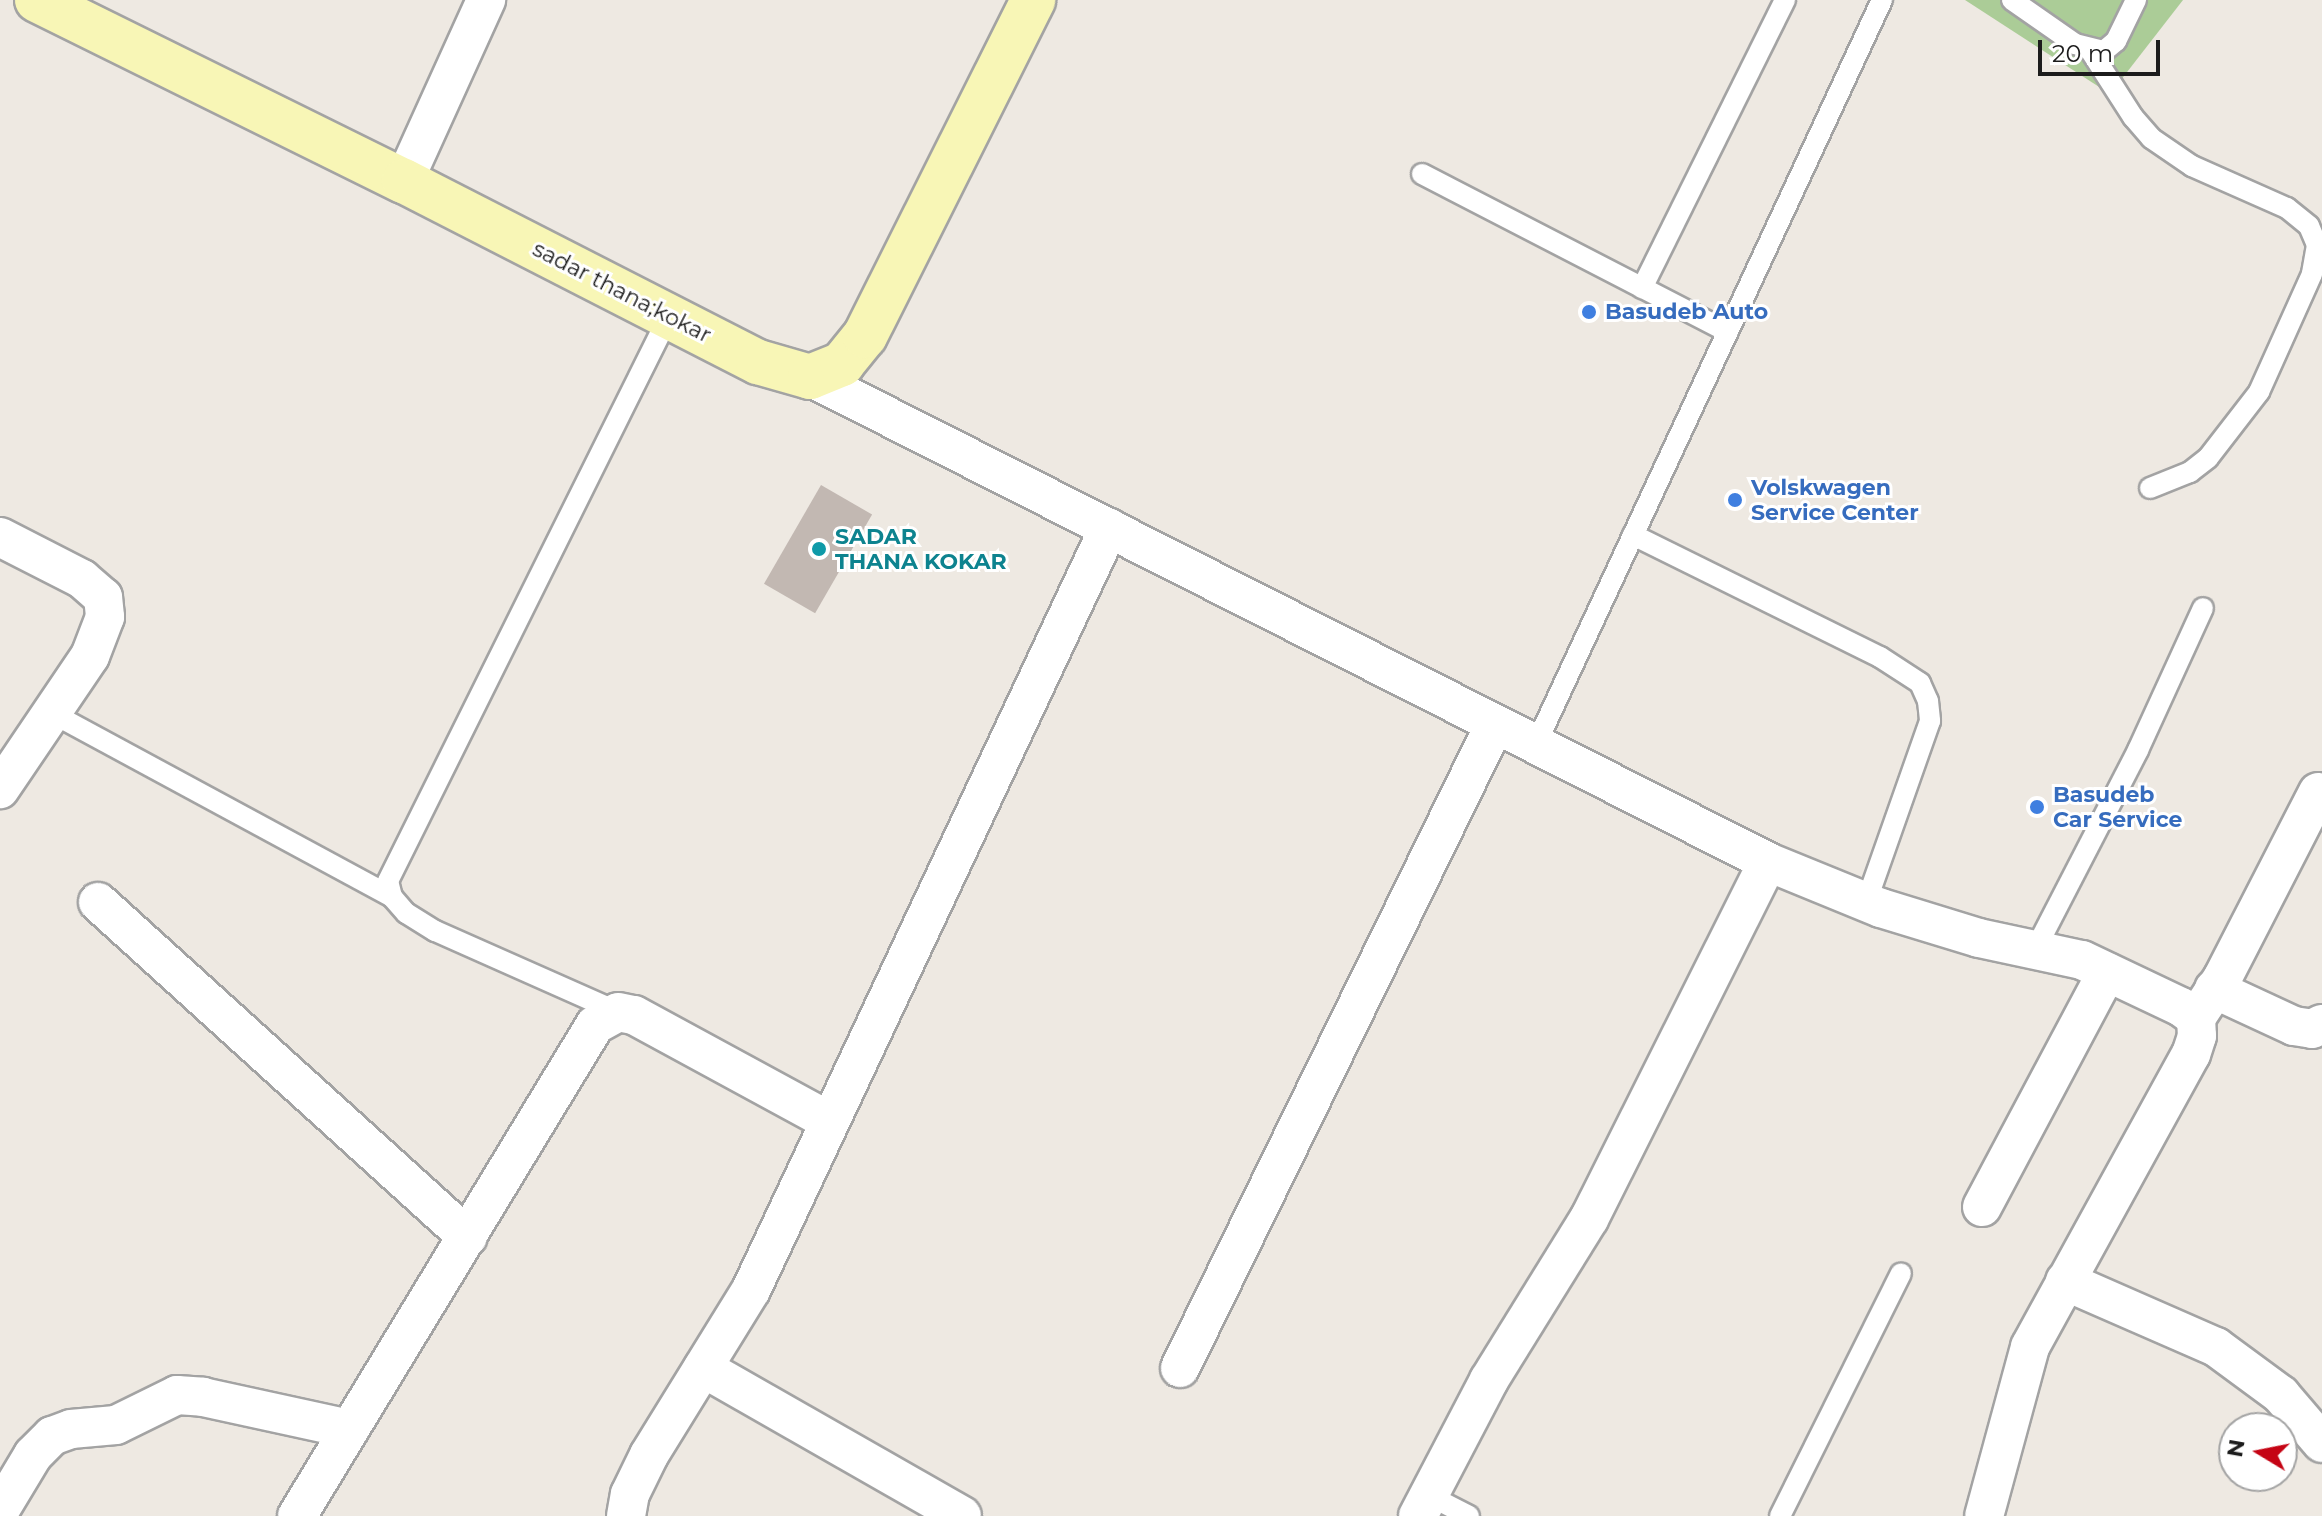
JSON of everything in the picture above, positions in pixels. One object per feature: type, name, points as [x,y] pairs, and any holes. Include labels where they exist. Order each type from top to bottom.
[{"type":"street","name":"sadar thana;kokar","points":[[37,0],[404,181],[758,362],[810,377]]},
{"type":"street","points":[[404,181],[486,0]]},
{"type":"street","points":[[810,377],[842,364],[865,336],[1033,0]]},
{"type":"street","points":[[810,377],[1768,862],[1866,903],[1979,938],[2036,948],[2205,1004],[2294,1026],[2312,1029],[2322,1024]]},
{"type":"street","points":[[626,1516],[630,1494],[649,1455],[751,1290],[1109,528]]},
{"type":"street","points":[[0,537],[82,579],[103,597],[105,617],[90,656],[0,789]]},
{"type":"street","points":[[1180,1368],[1495,724]]},
{"type":"street","points":[[1984,1516],[2030,1347],[2191,1054],[2205,1004],[2318,792]]},
{"type":"street","points":[[1423,1505],[1489,1380],[1589,1219],[1768,862]]},
{"type":"street","points":[[98,902],[468,1237]]},
{"type":"street","points":[[1982,1207],[2107,972]]},
{"type":"street","points":[[297,1516],[595,1025],[618,1012],[634,1015],[829,1121]]},
{"type":"street","points":[[2065,1281],[2216,1347],[2281,1395],[2322,1443]]},
{"type":"street","points":[[703,1368],[962,1516]]},
{"type":"street","points":[[0,1510],[33,1455],[52,1436],[71,1429],[116,1425],[177,1395],[203,1397],[350,1429]]},
{"type":"lane","points":[[1642,288],[1785,0]]},
{"type":"lane","points":[[1536,744],[1882,0]]},
{"type":"lane","points":[[2012,0],[2075,44],[2104,51],[2116,41],[2136,0]]},
{"type":"lane","points":[[2090,50],[2133,117],[2151,138],[2192,166],[2287,208],[2309,226],[2317,245],[2312,274],[2259,392],[2208,458],[2190,472],[2150,488]]},
{"type":"lane","points":[[1422,174],[1728,332]]},
{"type":"lane","points":[[392,897],[388,881],[399,854],[669,316]]},
{"type":"lane","points":[[1633,535],[1880,657],[1920,683],[1928,701],[1930,721],[1866,903]]},
{"type":"lane","points":[[2036,948],[2138,750],[2203,608]]},
{"type":"lane","points":[[50,712],[392,897],[406,913],[435,931],[618,1012]]},
{"type":"lane","points":[[1780,1516],[1901,1273]]},
{"type":"lane","points":[[1423,1505],[1469,1516]]},
{"type":"green space","points":[[1965,0],[2183,0],[2110,94]]},
{"type":"building","name":"SADAR THANA KOKAR","points":[[821,485],[872,514],[815,613],[764,584]]},
{"type":"place","name":"Basudeb Auto","points":[[1589,312]]},
{"type":"place","name":"Volskwagen Service Center","points":[[1735,500]]},
{"type":"place","name":"SADAR THANA KOKAR","points":[[819,549]]},
{"type":"place","name":"Basudeb Car Service","points":[[2037,807]]}]
